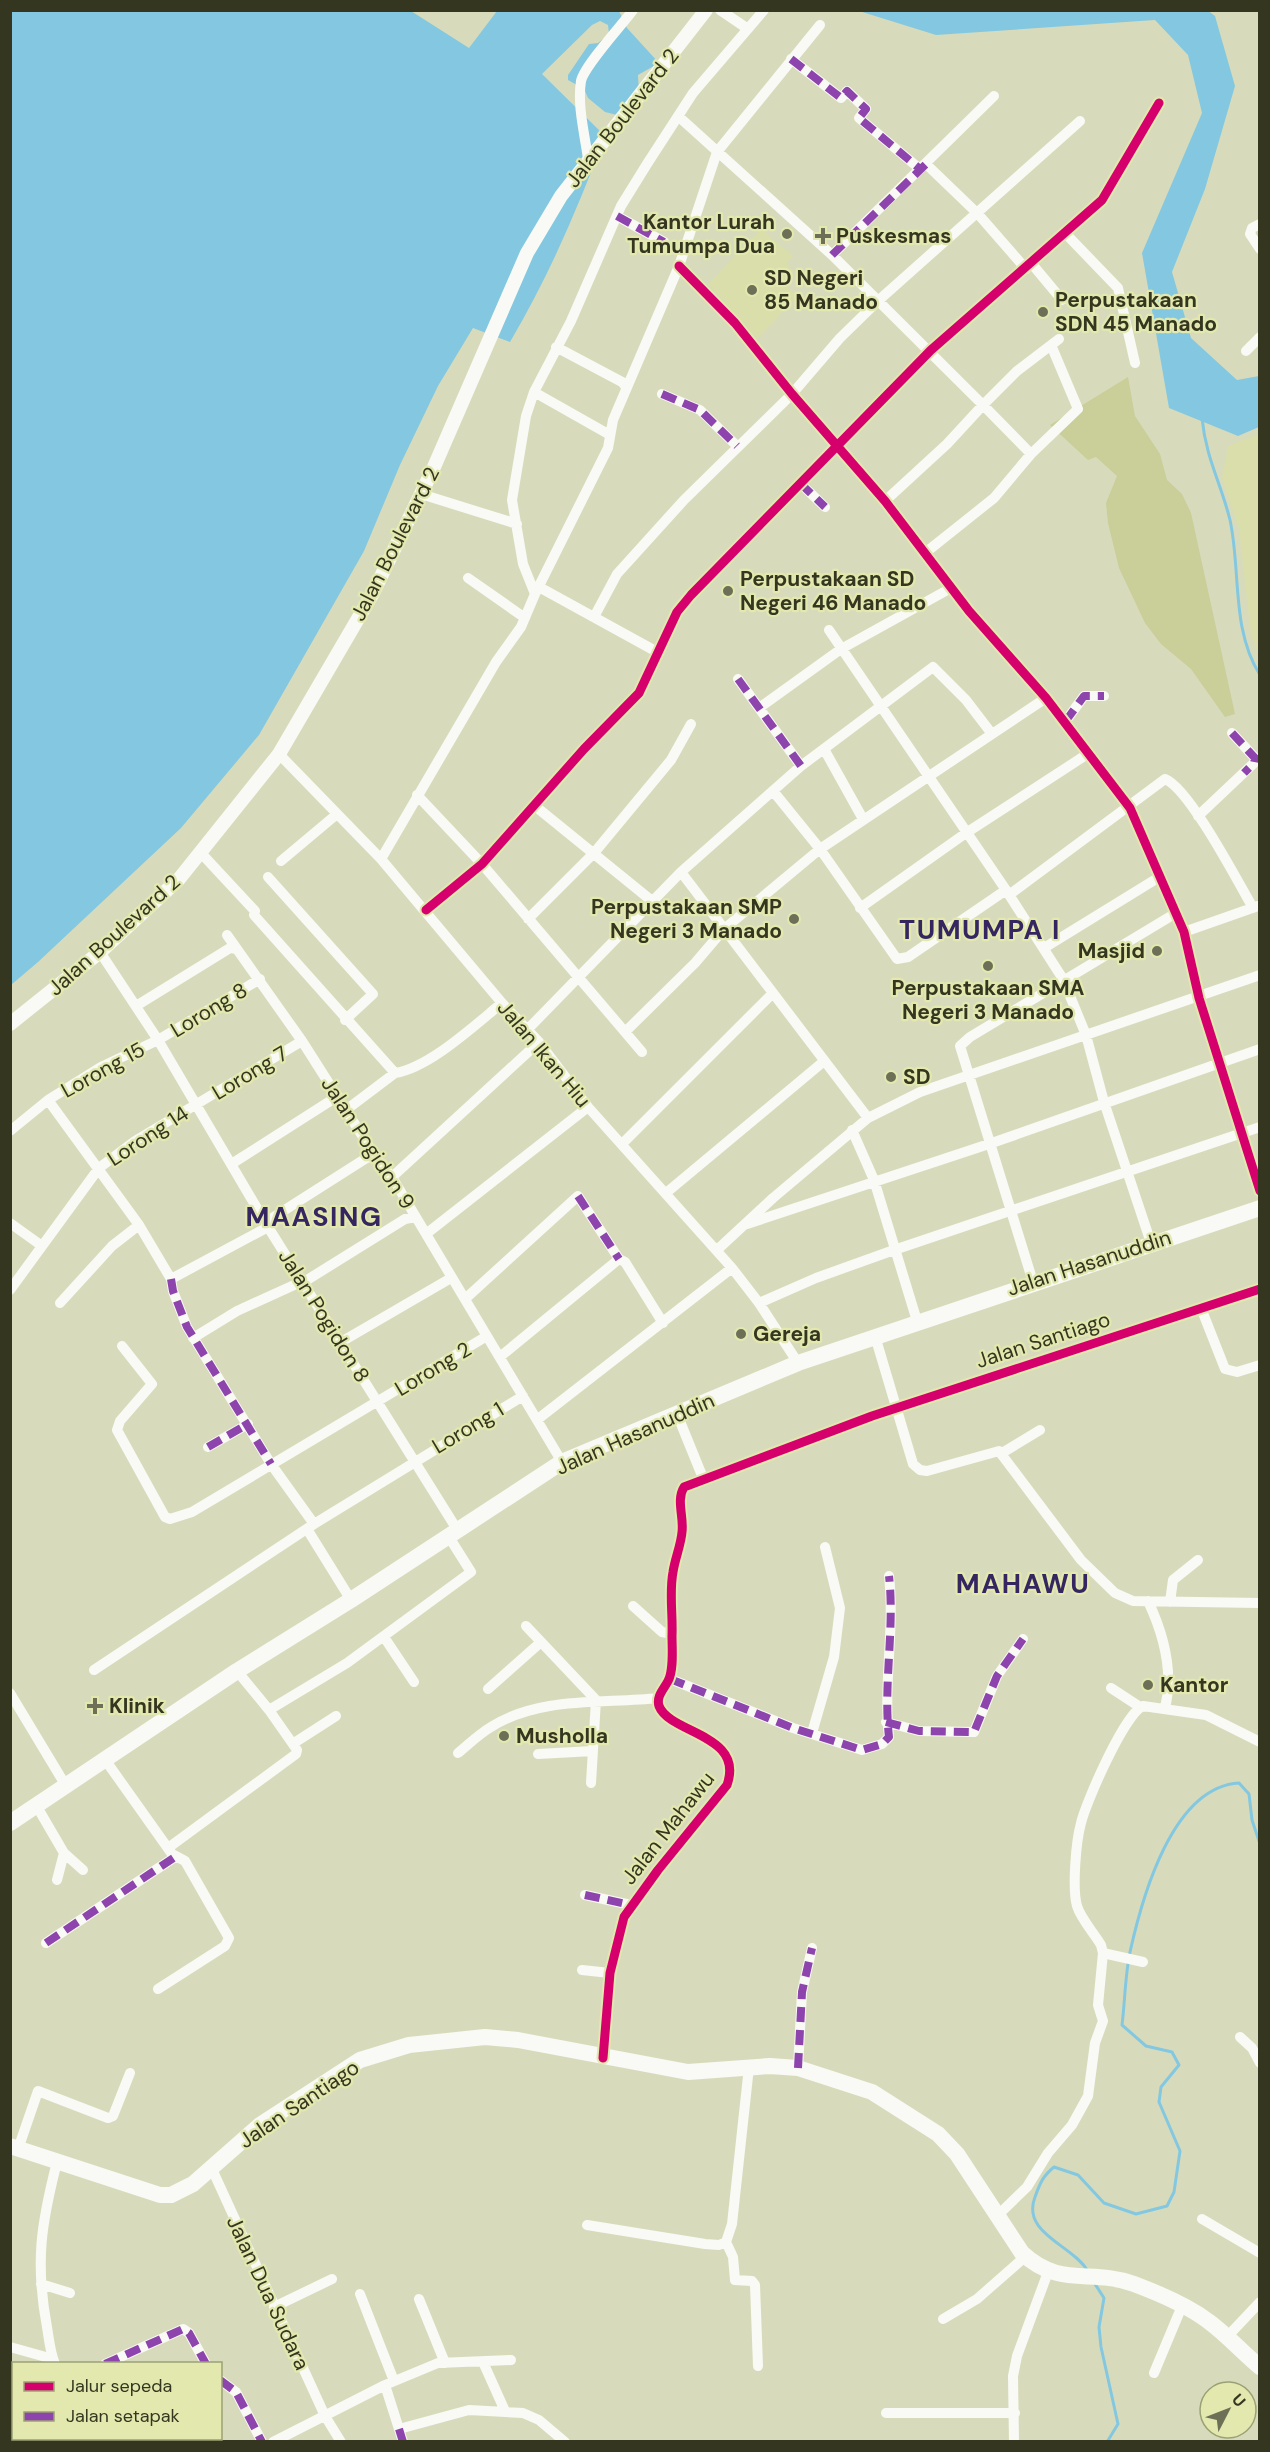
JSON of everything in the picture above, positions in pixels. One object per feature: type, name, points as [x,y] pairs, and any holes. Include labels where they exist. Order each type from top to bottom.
[{"type":"highway","name":"Jalan Hasanuddin","points":[[10,1823],[106,1761],[237,1671],[351,1600],[562,1462],[798,1363],[1033,1282],[1260,1208]]},
{"type":"highway","name":"Jalan Santiago","points":[[14,2148],[160,2195],[171,2195],[182,2192],[212,2169],[260,2125],[360,2060],[385,2051],[442,2040],[485,2037],[518,2040],[603,2058],[688,2072],[749,2067],[798,2068],[872,2092],[938,2134],[957,2154],[1026,2256],[1048,2272],[1079,2278],[1112,2278],[1134,2284],[1182,2306],[1209,2322],[1260,2367]]},
{"type":"main road","name":"Jalan Boulevard 2","points":[[10,1024],[100,952],[179,879],[279,754],[373,593],[421,494],[527,253],[561,196],[588,159],[705,10]]},
{"type":"street","points":[[588,159],[581,101],[582,81],[587,69],[633,10]]},
{"type":"street","points":[[698,10],[705,10]]},
{"type":"street","points":[[720,10],[748,28]]},
{"type":"street","points":[[659,653],[594,617],[537,591],[526,574],[513,491],[526,416],[534,392],[571,321],[617,216],[693,93],[764,10]]},
{"type":"street","points":[[381,859],[490,672],[525,618],[598,472],[608,448],[626,387],[679,266],[717,152],[820,25]]},
{"type":"street","points":[[791,59],[841,98],[847,92],[853,97],[866,109],[859,118],[923,167],[978,214],[1062,300]]},
{"type":"street","points":[[832,255],[994,96]]},
{"type":"street","points":[[426,910],[482,864],[584,749],[639,693],[677,612],[691,595],[931,350],[1066,234],[1107,194],[1159,103]]},
{"type":"street","points":[[678,116],[879,300],[931,350],[1031,454]]},
{"type":"street","points":[[594,617],[617,574],[737,446],[792,394],[840,338],[879,300],[1080,121]]},
{"type":"street","points":[[617,216],[664,242]]},
{"type":"street","points":[[1260,224],[1252,228],[1250,234],[1260,249]]},
{"type":"street","points":[[1066,234],[1118,288],[1135,363]]},
{"type":"street","points":[[679,266],[735,323],[792,394],[885,501],[951,588],[1046,698],[1130,808],[1184,932],[1199,998],[1260,1191]]},
{"type":"street","points":[[1246,351],[1260,337]]},
{"type":"street","points":[[885,501],[947,444],[1017,371],[1055,342],[1078,409],[1031,454],[994,498],[925,553]]},
{"type":"street","points":[[556,347],[622,382],[626,387]]},
{"type":"street","points":[[534,392],[610,435]]},
{"type":"street","points":[[662,394],[700,410],[737,446]]},
{"type":"street","points":[[801,483],[825,507]]},
{"type":"street","points":[[421,494],[517,524]]},
{"type":"street","points":[[468,578],[525,618]]},
{"type":"street","points":[[759,708],[841,648],[951,588]]},
{"type":"street","points":[[829,630],[1008,892],[1063,979],[1086,1035],[1104,1102],[1151,1243]]},
{"type":"street","points":[[527,1030],[681,872],[801,766],[933,667],[966,700],[992,734]]},
{"type":"street","points":[[738,679],[801,766]]},
{"type":"street","points":[[1065,722],[1084,696],[1104,696]]},
{"type":"street","points":[[625,1032],[695,963],[724,928],[820,849],[1046,698]]},
{"type":"street","points":[[528,919],[594,853],[670,760],[691,724]]},
{"type":"street","points":[[1198,816],[1254,763],[1255,758],[1232,733]]},
{"type":"street","points":[[824,749],[863,819]]},
{"type":"street","points":[[860,908],[966,833],[1089,753]]},
{"type":"street","name":"Jalan Ikan Hiu","points":[[279,754],[381,859],[502,1003],[539,1042],[588,1107],[717,1250],[759,1303],[798,1363]]},
{"type":"street","points":[[773,791],[820,849],[891,952],[901,959],[1008,892],[1130,808],[1165,779],[1175,786],[1198,816],[1256,907],[1184,932]]},
{"type":"street","points":[[417,795],[482,864],[642,1052]]},
{"type":"street","points":[[535,806],[652,901]]},
{"type":"street","points":[[281,861],[337,814]]},
{"type":"street","points":[[201,853],[255,911],[254,915],[345,1020],[395,1073]]},
{"type":"street","points":[[681,872],[823,1062],[868,1118]]},
{"type":"street","points":[[1044,948],[1161,876]]},
{"type":"street","points":[[268,877],[373,994],[345,1020]]},
{"type":"street","points":[[1033,1282],[960,1052],[962,1043],[1063,979],[1176,913]]},
{"type":"street","name":"Jalan Pogidon 9","points":[[227,935],[302,1041],[377,1159],[392,1177],[451,1278],[501,1356],[562,1462]]},
{"type":"street","points":[[136,1006],[230,948],[237,949]]},
{"type":"street","name":"Jalan Pogidon 8","points":[[100,952],[158,1040],[268,1227],[414,1461],[471,1572],[384,1637]]},
{"type":"street","points":[[717,1250],[773,1198],[868,1118],[920,1092],[1199,998],[1260,975]]},
{"type":"street","name":"Lorong 8","points":[[158,1040],[260,980]]},
{"type":"street","points":[[622,1144],[697,1065],[773,993]]},
{"type":"street","points":[[346,1110],[395,1073],[411,1067],[458,1040],[502,1003]]},
{"type":"street","name":"Lorong 15","points":[[10,1131],[48,1100],[101,1067],[158,1040]]},
{"type":"street","name":"Lorong 7","points":[[197,1104],[302,1041]]},
{"type":"street","points":[[392,1177],[539,1042]]},
{"type":"street","points":[[747,1224],[988,1144],[1260,1049]]},
{"type":"street","points":[[666,1193],[823,1062]]},
{"type":"street","points":[[232,1163],[338,1096]]},
{"type":"street","points":[[48,1100],[140,1225],[171,1279],[173,1291],[194,1338],[310,1526],[351,1600]]},
{"type":"street","name":"Lorong 14","points":[[10,1290],[99,1168],[135,1141],[197,1104]]},
{"type":"street","points":[[426,1234],[588,1107]]},
{"type":"street","points":[[759,1303],[816,1278],[894,1250],[1260,1126]]},
{"type":"street","points":[[852,1130],[874,1180],[917,1321]]},
{"type":"street","points":[[171,1279],[268,1227],[269,1220],[368,1157],[377,1159]]},
{"type":"street","points":[[465,1299],[578,1196],[619,1259],[625,1262],[663,1323]]},
{"type":"street","points":[[194,1338],[237,1311],[305,1284],[405,1219],[416,1217]]},
{"type":"street","points":[[10,1223],[42,1246]]},
{"type":"street","points":[[60,1303],[112,1246],[140,1225]]},
{"type":"street","points":[[501,1356],[619,1259]]},
{"type":"street","points":[[537,1419],[732,1268]]},
{"type":"street","points":[[341,1342],[451,1278]]},
{"type":"street","name":"Jalan Santiago","points":[[896,1408],[1260,1288]]},
{"type":"street","points":[[1201,1308],[1225,1369],[1237,1372],[1260,1365]]},
{"type":"street","name":"Lorong 2","points":[[122,1346],[152,1384],[120,1421],[117,1430],[165,1517],[170,1519],[192,1512],[487,1336]]},
{"type":"street","points":[[875,1336],[913,1464],[920,1470],[948,1467],[994,1451],[1002,1453],[1027,1490],[1081,1560],[1119,1596],[1133,1601],[1260,1603]]},
{"type":"street","name":"Lorong 1","points":[[94,1670],[310,1526],[523,1396]]},
{"type":"street","points":[[458,1753],[492,1726],[525,1713],[567,1703],[658,1698],[670,1679],[671,1588],[682,1530],[680,1493],[684,1487],[896,1408]]},
{"type":"street","points":[[677,1414],[703,1478]]},
{"type":"street","points":[[208,1447],[248,1424]]},
{"type":"street","points":[[1002,1453],[1040,1430]]},
{"type":"street","points":[[812,1733],[834,1657],[840,1608],[825,1547]]},
{"type":"street","points":[[1170,1602],[1173,1580],[1198,1560]]},
{"type":"street","points":[[670,1679],[812,1733],[865,1750],[887,1741],[890,1576]]},
{"type":"street","points":[[1148,1601],[1161,1632],[1169,1667],[1165,1708]]},
{"type":"street","points":[[633,1606],[662,1632],[672,1634]]},
{"type":"street","points":[[526,1626],[596,1700],[591,1783]]},
{"type":"street","points":[[269,1710],[384,1637],[414,1682]]},
{"type":"street","points":[[886,1722],[919,1731],[974,1732],[997,1676],[1023,1639]]},
{"type":"street","points":[[488,1689],[541,1642]]},
{"type":"street","points":[[46,1943],[172,1852],[290,1760],[297,1752],[294,1743],[237,1671]]},
{"type":"street","points":[[1111,1688],[1140,1707],[1165,1708],[1206,1715],[1260,1742]]},
{"type":"street","points":[[10,1693],[66,1786]]},
{"type":"street","name":"Jalan Mahawu","points":[[603,2058],[610,1973],[618,1935],[631,1905],[727,1785],[730,1773],[729,1763],[722,1751],[701,1734],[664,1713],[658,1698]]},
{"type":"street","points":[[998,2215],[1027,2187],[1048,2153],[1072,2125],[1088,2096],[1095,2043],[1103,2021],[1098,2005],[1103,1953],[1077,1905],[1081,1824],[1107,1760],[1140,1707]]},
{"type":"street","points":[[294,1743],[336,1716]]},
{"type":"street","points":[[538,1755],[593,1751]]},
{"type":"street","points":[[106,1761],[172,1852],[185,1861],[229,1941],[216,1953],[158,1989]]},
{"type":"street","points":[[36,1805],[64,1853],[83,1870]]},
{"type":"street","points":[[57,1880],[64,1853]]},
{"type":"street","points":[[585,1895],[631,1905]]},
{"type":"street","points":[[798,2068],[802,1992],[812,1948]]},
{"type":"street","points":[[1103,1953],[1139,1961]]},
{"type":"street","points":[[582,1970],[610,1973]]},
{"type":"street","points":[[1240,2037],[1252,2048],[1260,2063]]},
{"type":"street","points":[[587,2225],[719,2246],[726,2242],[732,2224],[749,2067]]},
{"type":"street","points":[[14,2148],[38,2091],[108,2118],[113,2116],[130,2073]]},
{"type":"street","points":[[10,2347],[54,2361],[41,2284],[41,2231],[57,2162]]},
{"type":"street","name":"Jalan Dua Sudara","points":[[212,2169],[325,2416],[341,2442]]},
{"type":"street","points":[[1202,2219],[1260,2253]]},
{"type":"street","points":[[726,2242],[733,2257],[735,2280],[752,2281],[755,2285],[758,2366]]},
{"type":"street","points":[[944,2319],[977,2299],[1026,2256]]},
{"type":"street","points":[[1014,2442],[1013,2376],[1017,2356],[1048,2272]]},
{"type":"street","points":[[274,2307],[332,2279]]},
{"type":"street","points":[[41,2284],[69,2293]]},
{"type":"street","points":[[360,2294],[389,2383],[403,2442]]},
{"type":"street","points":[[418,2299],[445,2363]]},
{"type":"street","points":[[1226,2337],[1260,2302]]},
{"type":"street","points":[[1154,2373],[1182,2306]]},
{"type":"street","points":[[109,2362],[183,2329],[189,2333],[205,2362]]},
{"type":"street","points":[[273,2442],[389,2383],[438,2363],[511,2360]]},
{"type":"street","points":[[483,2362],[505,2411]]},
{"type":"street","points":[[222,2382],[236,2392],[262,2442]]},
{"type":"street","points":[[399,2429],[469,2410],[505,2411],[532,2415],[565,2442]]},
{"type":"street","points":[[886,2412],[1014,2413]]},
{"type":"shaded area","name":"SD Negeri 85 Manado","points":[[761,229],[793,256],[786,263],[794,271],[781,282],[798,296],[757,339],[708,284]]},
{"type":"shaded area","points":[[1128,377],[1135,416],[1160,454],[1167,480],[1182,494],[1191,513],[1235,714],[1225,717],[1191,669],[1161,644],[1145,623],[1119,568],[1108,523],[1106,503],[1117,476],[1096,457],[1088,460],[1050,425]]},
{"type":"shaded area","points":[[1259,434],[1259,655],[1251,634],[1239,529],[1222,478],[1228,446]]},
{"type":"water","points":[[1207,10],[1215,16],[1235,86],[1205,189],[1172,272],[1191,338],[1237,380],[1259,376],[1259,427],[1238,436],[1169,408],[1142,253],[1202,113],[1188,55],[1155,20],[936,35],[859,11]]},
{"type":"water","points":[[11,11],[411,11],[469,48],[497,11],[619,11],[627,28],[659,63],[638,75],[639,93],[617,115],[605,112],[588,98],[584,89],[568,80],[568,75],[589,44],[598,43],[609,34],[608,25],[600,21],[592,25],[542,74],[605,136],[562,241],[538,292],[510,342],[473,328],[438,386],[400,465],[364,551],[259,735],[181,828],[11,985]]},
{"type":"waterway","points":[[1202,418],[1210,459],[1230,520],[1238,599],[1245,639],[1260,675]]},
{"type":"waterway","points":[[1087,2270],[1071,2253],[1050,2238],[1035,2220],[1033,2209],[1035,2197],[1042,2180],[1050,2170],[1054,2167],[1078,2175],[1104,2203],[1136,2214],[1167,2206],[1174,2192],[1180,2151],[1159,2102],[1161,2087],[1179,2065],[1172,2052],[1146,2046],[1122,2025],[1130,1952],[1152,1876],[1178,1824],[1195,1804],[1216,1789],[1239,1783],[1249,1794],[1252,1820],[1260,1844]]},
{"type":"waterway","points":[[1095,2284],[1104,2298],[1099,2327],[1101,2347],[1118,2424],[1107,2442]]},
{"type":"marked path","points":[[791,59],[841,98],[847,91],[866,109],[859,118],[920,169]]},
{"type":"marked path","points":[[832,255],[926,164]]},
{"type":"marked path","points":[[617,216],[664,242]]},
{"type":"marked path","points":[[662,394],[700,410],[737,446]]},
{"type":"marked path","points":[[800,483],[825,507]]},
{"type":"marked path","points":[[738,679],[801,766]]},
{"type":"marked path","points":[[1065,722],[1084,696],[1104,696]]},
{"type":"marked path","points":[[1232,733],[1255,758],[1254,763],[1244,773]]},
{"type":"marked path","points":[[578,1196],[619,1259]]},
{"type":"marked path","points":[[171,1279],[173,1291],[187,1327],[271,1464]]},
{"type":"marked path","points":[[208,1447],[248,1424]]},
{"type":"marked path","points":[[670,1679],[793,1728],[862,1750],[882,1744],[889,1737],[887,1697],[891,1616],[889,1576]]},
{"type":"marked path","points":[[886,1722],[919,1731],[974,1732],[997,1676],[1023,1639]]},
{"type":"marked path","points":[[46,1943],[175,1857]]},
{"type":"marked path","points":[[585,1895],[631,1905]]},
{"type":"marked path","points":[[798,2068],[802,1992],[812,1948]]},
{"type":"marked path","points":[[109,2362],[183,2329],[189,2333],[205,2362]]},
{"type":"marked path","points":[[222,2382],[236,2392],[262,2442]]},
{"type":"marked path","points":[[399,2429],[403,2442]]},
{"type":"cycle path","points":[[426,910],[482,864],[584,749],[639,693],[677,612],[691,595],[931,350],[1102,200],[1159,103]]},
{"type":"cycle path","points":[[679,266],[735,323],[792,394],[885,501],[969,611],[1046,698],[1130,808],[1184,932],[1199,998],[1260,1191]]},
{"type":"cycle path","points":[[603,2058],[610,1973],[624,1917],[658,1870],[727,1785],[730,1768],[726,1755],[716,1745],[666,1715],[658,1702],[670,1676],[672,1665],[671,1588],[681,1537],[680,1503],[684,1487],[872,1416],[1260,1289]]},
{"type":"place","name":"Kantor Lurah Tumumpa Dua","points":[[787,234]]},
{"type":"place","name":"Puskesmas","points":[[823,236]]},
{"type":"place","name":"SD Negeri 85 Manado","points":[[752,290]]},
{"type":"place","name":"Perpustakaan SDN 45 Manado","points":[[1043,312]]},
{"type":"place","name":"Perpustakaan SD Negeri 46 Manado","points":[[728,591]]},
{"type":"place","name":"Perpustakaan SMP Negeri 3 Manado","points":[[794,919]]},
{"type":"place","name":"Masjid","points":[[1157,951]]},
{"type":"place","name":"Perpustakaan SMA Negeri 3 Manado","points":[[988,966]]},
{"type":"place","name":"SD","points":[[891,1077]]},
{"type":"place","name":"Gereja","points":[[741,1334]]},
{"type":"place","name":"Kantor","points":[[1148,1685]]},
{"type":"place","name":"Klinik","points":[[95,1706]]},
{"type":"place","name":"Musholla","points":[[504,1736]]},
{"type":"district","name":"TUMUMPA I","points":[[980,929]]},
{"type":"district","name":"MAASING","points":[[314,1216]]},
{"type":"district","name":"MAHAWU","points":[[1023,1583]]}]
